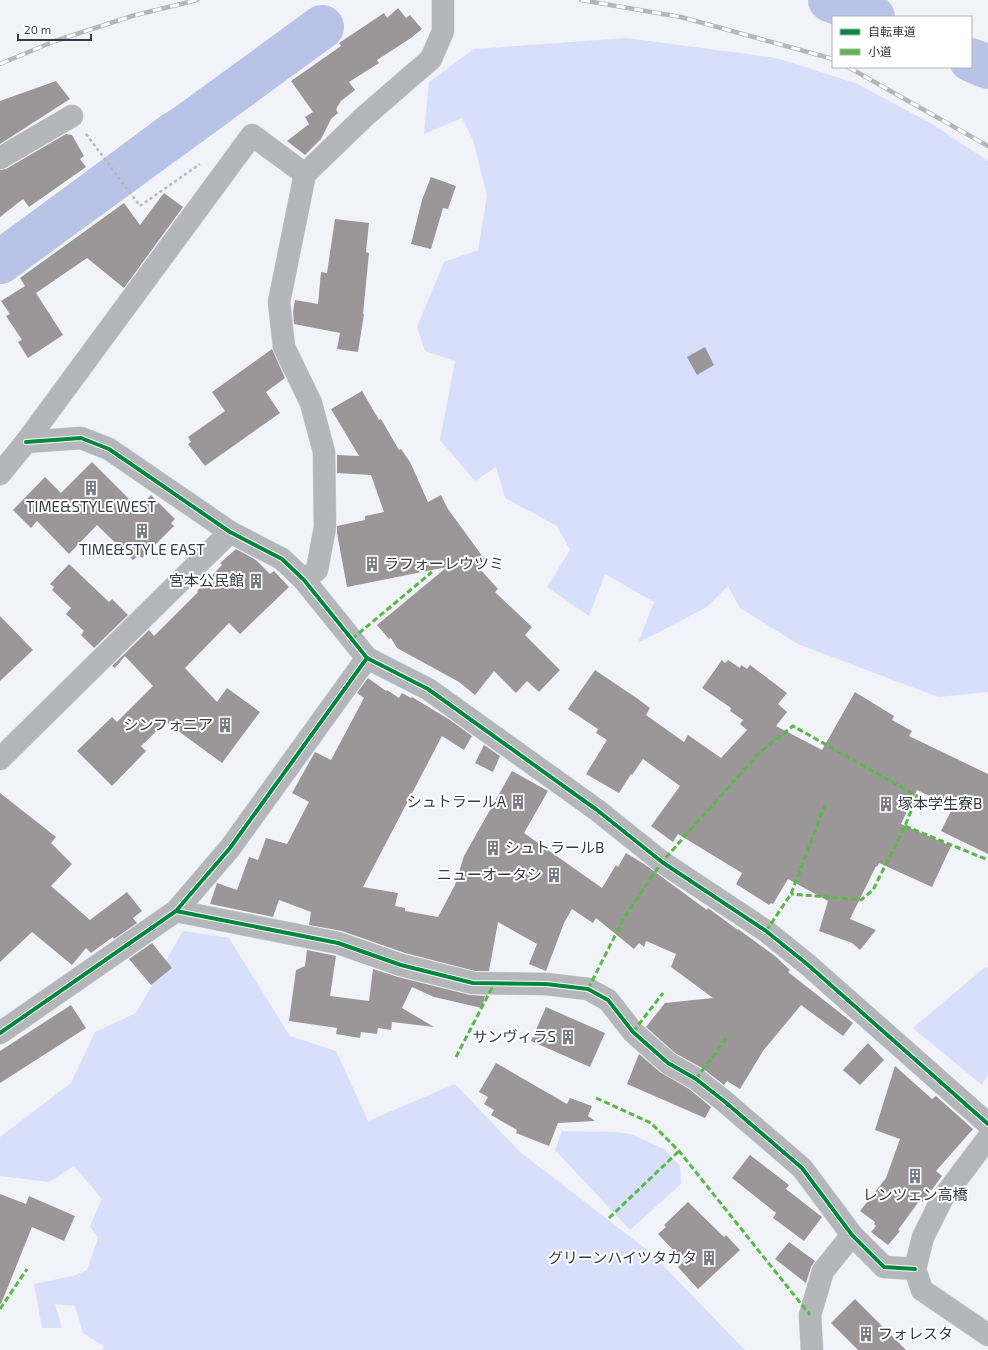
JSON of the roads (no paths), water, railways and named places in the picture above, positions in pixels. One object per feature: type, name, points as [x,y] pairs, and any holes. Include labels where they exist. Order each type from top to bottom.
[{"type":"street","points":[[304,580],[317,570],[325,527],[324,452],[312,403],[284,347],[278,302],[305,174],[364,117],[431,59],[444,31],[443,0]]},
{"type":"street","points":[[0,158],[72,116]]},
{"type":"street","points":[[0,474],[26,442],[252,135],[305,174]]},
{"type":"street","points":[[26,442],[81,438],[109,449],[230,532],[282,559],[304,580],[367,658],[428,689],[597,810],[662,862],[766,931],[807,964],[988,1124]]},
{"type":"street","points":[[0,759],[230,532]]},
{"type":"street","points":[[0,1033],[176,911],[230,848],[367,658]]},
{"type":"street","points":[[176,911],[338,944],[401,965],[473,983],[546,984],[588,989],[608,1000],[632,1032],[668,1063],[696,1079],[802,1168],[852,1235],[884,1267],[915,1269]]},
{"type":"street","points":[[988,1138],[942,1199],[923,1237],[915,1269],[922,1290],[988,1336]]},
{"type":"street","points":[[812,1350],[810,1315],[823,1271],[852,1235]]},
{"type":"waterway","points":[[830,0],[870,16]]},
{"type":"waterway","points":[[0,240],[164,118],[322,27]]},
{"type":"waterway","points":[[0,262],[322,27]]},
{"type":"waterway","points":[[972,60],[988,67]]},
{"type":"railway","points":[[0,64],[55,41],[132,16],[197,0]]},
{"type":"railway","points":[[581,0],[681,17],[832,59]]},
{"type":"railway","points":[[850,68],[988,146]]},
{"type":"place","name":"TIME&STYLE WEST","points":[[91,488]]},
{"type":"place","name":"TIME&STYLE EAST","points":[[142,531]]},
{"type":"place","name":"ラフォーレウツミ","points":[[372,564]]},
{"type":"place","name":"宮本公民館","points":[[256,581]]},
{"type":"place","name":"シンフォニア","points":[[225,725]]},
{"type":"place","name":"シュトラールA","points":[[518,802]]},
{"type":"place","name":"塚本学生寮B","points":[[886,804]]},
{"type":"place","name":"シュトラールB","points":[[493,848]]},
{"type":"place","name":"ニューオータシ","points":[[554,875]]},
{"type":"place","name":"サンヴィラS","points":[[568,1037]]},
{"type":"place","name":"レンツェン高橋","points":[[915,1176]]},
{"type":"place","name":"グリーンハイツタカタ","points":[[709,1258]]},
{"type":"place","name":"フォレスタ","points":[[866,1334]]}]
